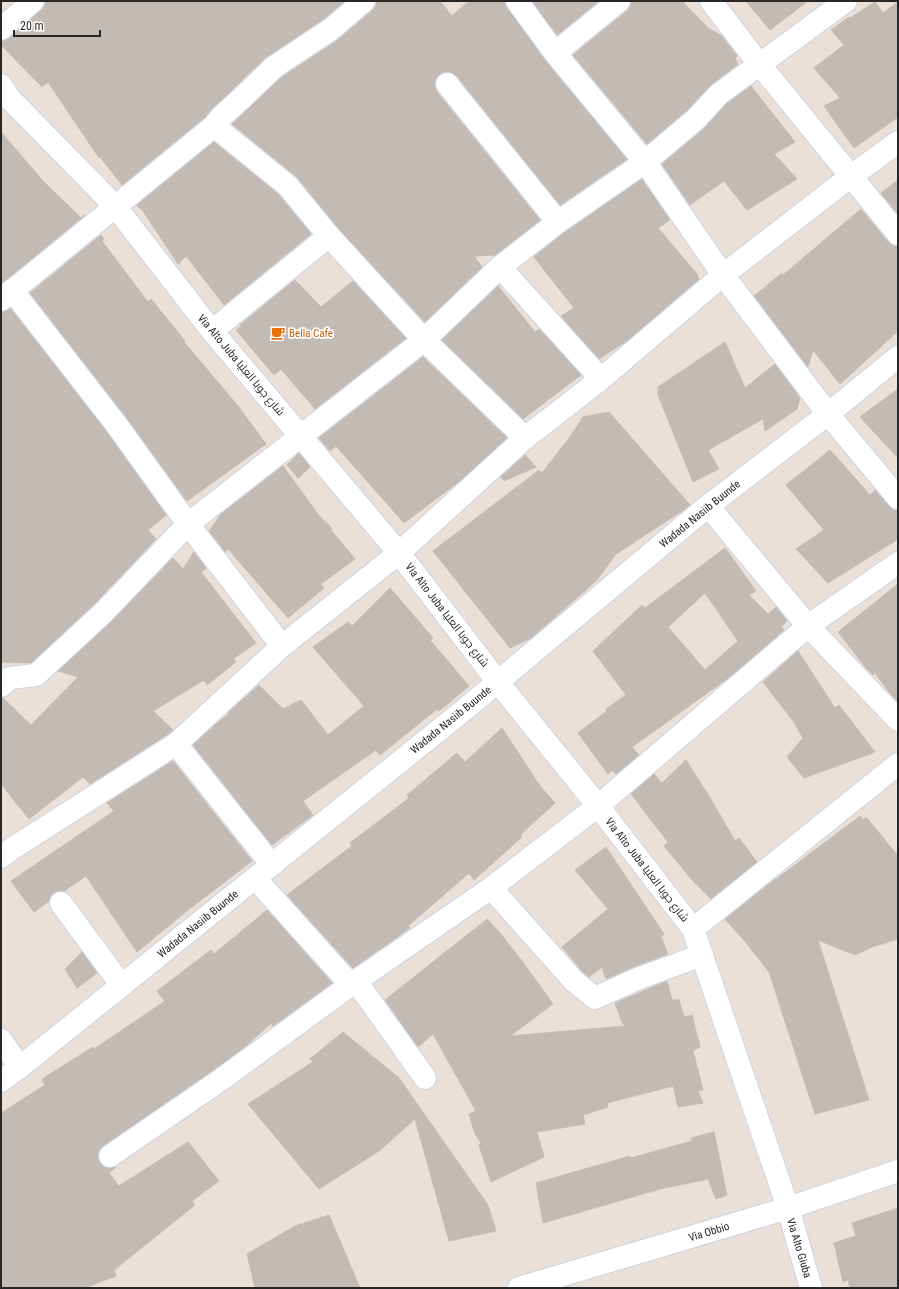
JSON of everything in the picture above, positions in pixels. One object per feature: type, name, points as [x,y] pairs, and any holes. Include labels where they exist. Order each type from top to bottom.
[{"type":"street","points":[[1,29],[33,1]]},
{"type":"street","points":[[282,646],[188,524],[116,424],[7,295],[214,126],[221,117],[274,67],[330,30],[364,1]]},
{"type":"street","points":[[517,1],[555,53],[645,162],[723,275],[828,414],[898,498]]},
{"type":"street","points":[[555,53],[619,1]]},
{"type":"street","points":[[711,1],[760,65],[898,234]]},
{"type":"street","points":[[1,686],[10,678],[36,675],[104,612],[188,524],[424,340],[500,267],[558,222],[645,162],[696,119],[719,94],[846,1]]},
{"type":"street","points":[[448,84],[558,222]]},
{"type":"street","name":"Via Alto Juba شارع جوبا العليا","points":[[4,97],[115,206],[212,331],[399,553],[498,682],[598,806],[693,929],[788,1208]]},
{"type":"street","points":[[214,126],[286,185],[329,236],[424,340],[525,438]]},
{"type":"street","points":[[4,849],[176,744],[282,646],[399,553],[525,438],[601,380],[723,275],[898,142]]},
{"type":"street","points":[[212,331],[329,236]]},
{"type":"street","points":[[500,267],[601,380]]},
{"type":"street","name":"Wadada Nasiib Buunde","points":[[1,1081],[122,986],[498,682],[708,506],[828,414],[898,357]]},
{"type":"street","points":[[708,506],[808,626],[898,720]]},
{"type":"street","points":[[110,1156],[222,1079],[353,983],[491,888],[598,806],[808,626],[898,563]]},
{"type":"street","points":[[176,744],[264,871],[353,983],[425,1078]]},
{"type":"street","points":[[693,929],[898,764]]},
{"type":"street","points":[[491,888],[574,981],[595,998],[637,979],[702,955]]},
{"type":"street","points":[[61,903],[122,986]]},
{"type":"street","points":[[1,1040],[20,1067]]},
{"type":"street","name":"Via Obbio","points":[[519,1288],[788,1208],[898,1171]]},
{"type":"street","name":"Via Alto Giuba","points":[[788,1208],[811,1288]]},
{"type":"building","points":[[45,1],[345,1],[322,20],[265,58],[205,117],[122,185],[100,157],[99,158],[48,82],[42,87],[1,45],[1,41],[9,38],[41,10],[45,5]]},
{"type":"building","points":[[376,1],[440,1],[452,16],[469,1],[505,1],[507,8],[545,60],[627,159],[560,205],[457,76],[452,73],[445,72],[439,75],[435,80],[437,92],[540,220],[496,255],[474,256],[482,267],[425,322],[338,228],[297,177],[232,124],[282,77],[338,40],[372,11],[376,6]]},
{"type":"building","points":[[532,1],[599,1],[557,35]]},
{"type":"building","points":[[631,1],[682,1],[708,28],[722,36],[737,56],[735,58],[738,64],[712,84],[687,110],[647,144],[573,55],[627,11]]},
{"type":"building","points":[[746,1],[808,1],[770,30]]},
{"type":"building","points":[[875,2],[883,13],[898,2],[898,117],[854,148],[824,106],[840,98],[814,68],[844,45],[831,30],[849,17],[850,18]]},
{"type":"building","points":[[751,86],[795,142],[774,154],[797,179],[747,210],[724,181],[690,205],[662,164],[704,129],[727,103]]},
{"type":"building","points":[[1,132],[43,181],[81,218],[85,215],[1,284]]},
{"type":"building","points":[[214,142],[278,194],[311,234],[224,305],[186,256],[178,264],[141,208],[140,209],[137,205]]},
{"type":"building","points":[[642,179],[670,220],[658,228],[697,274],[699,279],[628,340],[599,359],[561,316],[574,308],[534,257],[565,232]]},
{"type":"building","points":[[898,180],[898,214],[881,193]]},
{"type":"building","points":[[861,209],[888,242],[893,246],[898,246],[898,331],[840,384],[813,350],[808,367],[754,296],[782,273],[783,275]]},
{"type":"building","points":[[101,235],[104,239],[102,241],[148,302],[151,299],[185,341],[184,342],[238,406],[266,444],[187,501],[126,417],[30,293]]},
{"type":"building","points":[[295,280],[321,307],[353,281],[406,338],[315,409],[281,369],[274,375],[236,330],[241,326],[240,325]]},
{"type":"building","points":[[498,286],[535,332],[539,329],[581,375],[523,419],[442,340]]},
{"type":"building","points":[[10,308],[106,431],[166,515],[148,530],[156,539],[95,603],[31,663],[1,662],[1,312]]},
{"type":"building","points":[[725,342],[745,388],[775,364],[800,398],[797,409],[765,431],[763,419],[708,450],[719,469],[693,482],[658,395],[658,387]]},
{"type":"building","points":[[423,357],[507,438],[461,480],[404,523],[336,446],[330,451],[319,438]]},
{"type":"building","points":[[898,389],[898,458],[860,417]]},
{"type":"building","points":[[609,412],[690,505],[616,554],[597,580],[531,638],[510,648],[433,551],[539,470],[542,473],[570,437],[583,417]]},
{"type":"building","points":[[830,450],[870,495],[875,490],[893,510],[898,510],[898,539],[828,583],[796,549],[824,530],[786,485]]},
{"type":"building","points":[[299,453],[310,467],[298,478],[287,465]]},
{"type":"building","points":[[525,455],[536,467],[504,481],[501,477]]},
{"type":"building","points":[[283,466],[320,517],[332,528],[331,530],[355,559],[321,584],[324,588],[288,618],[228,549],[225,552],[209,531],[221,514]]},
{"type":"building","points":[[725,548],[756,591],[749,595],[768,614],[776,607],[787,621],[781,627],[784,630],[731,676],[632,747],[639,755],[616,774],[612,770],[608,774],[578,733],[607,711],[606,709],[626,695],[593,651],[642,605],[645,608]],"holes":[[[705,593],[738,641],[705,670],[668,627]]]},
{"type":"building","points":[[194,552],[206,568],[201,572],[256,643],[233,659],[236,662],[207,685],[204,680],[153,711],[173,730],[168,734],[90,784],[83,777],[29,819],[1,784],[1,698],[3,698],[31,725],[78,677],[58,671],[112,621],[173,558],[183,569]]},
{"type":"building","points":[[898,584],[898,702],[875,673],[873,675],[866,668],[838,632]]},
{"type":"building","points":[[390,588],[433,638],[430,640],[469,686],[439,711],[437,709],[380,755],[376,750],[303,801],[313,815],[272,845],[193,745],[229,714],[228,713],[259,685],[283,709],[301,700],[328,735],[364,706],[313,647],[348,622],[352,626]]},
{"type":"building","points":[[798,651],[835,708],[839,705],[875,752],[804,778],[787,757],[803,738],[794,722],[763,682]]},
{"type":"building","points":[[502,728],[540,786],[555,803],[520,835],[522,837],[474,880],[469,873],[408,926],[410,928],[353,968],[287,895],[352,846],[350,843],[409,798],[407,795],[457,753],[465,762]]},
{"type":"building","points":[[686,760],[735,841],[739,838],[757,862],[711,899],[694,882],[664,846],[668,842],[631,794],[654,774],[662,783]]},
{"type":"building","points":[[173,761],[252,861],[188,910],[137,952],[86,876],[64,891],[54,893],[49,901],[34,912],[11,881],[114,811],[107,803]]},
{"type":"building","points":[[860,816],[863,820],[866,817],[898,856],[898,939],[872,947],[855,955],[818,940],[869,1100],[815,1114],[769,972],[725,919],[774,880]]},
{"type":"building","points":[[606,847],[664,934],[661,937],[668,954],[606,979],[602,967],[589,977],[562,947],[608,909],[575,870]]},
{"type":"building","points":[[267,910],[332,983],[273,1026],[271,1023],[247,1045],[215,1069],[99,1150],[98,1157],[100,1163],[104,1167],[116,1167],[109,1173],[119,1186],[188,1142],[219,1181],[192,1201],[195,1205],[114,1270],[116,1276],[84,1288],[1,1288],[1,1113],[45,1085],[42,1079],[93,1047],[94,1049],[165,1001],[157,991],[211,950],[214,954]]},
{"type":"building","points":[[487,919],[522,961],[553,1004],[510,1036],[625,1026],[615,1003],[667,981],[672,1000],[679,1000],[684,1017],[692,1015],[700,1047],[693,1051],[703,1090],[698,1091],[703,1103],[678,1107],[673,1086],[607,1103],[608,1107],[583,1115],[585,1124],[537,1132],[544,1157],[491,1182],[479,1145],[481,1143],[475,1134],[469,1114],[476,1111],[433,1034],[418,1047],[385,1000]]},
{"type":"building","points":[[82,952],[97,973],[77,988],[65,969]]},
{"type":"building","points":[[343,1032],[399,1078],[488,1205],[496,1231],[449,1241],[415,1119],[379,1151],[319,1189],[248,1104],[313,1062],[310,1059]]},
{"type":"building","points":[[714,1132],[727,1195],[716,1199],[708,1179],[660,1189],[543,1223],[536,1183],[630,1156],[631,1158],[692,1141],[691,1138]]},
{"type":"building","points":[[898,1208],[898,1288],[850,1288],[848,1280],[843,1282],[834,1243],[856,1236],[852,1223]]},
{"type":"building","points":[[329,1215],[360,1288],[255,1288],[247,1254],[295,1226]]},
{"type":"place","name":"Bella Cafe","points":[[278,333]]}]
